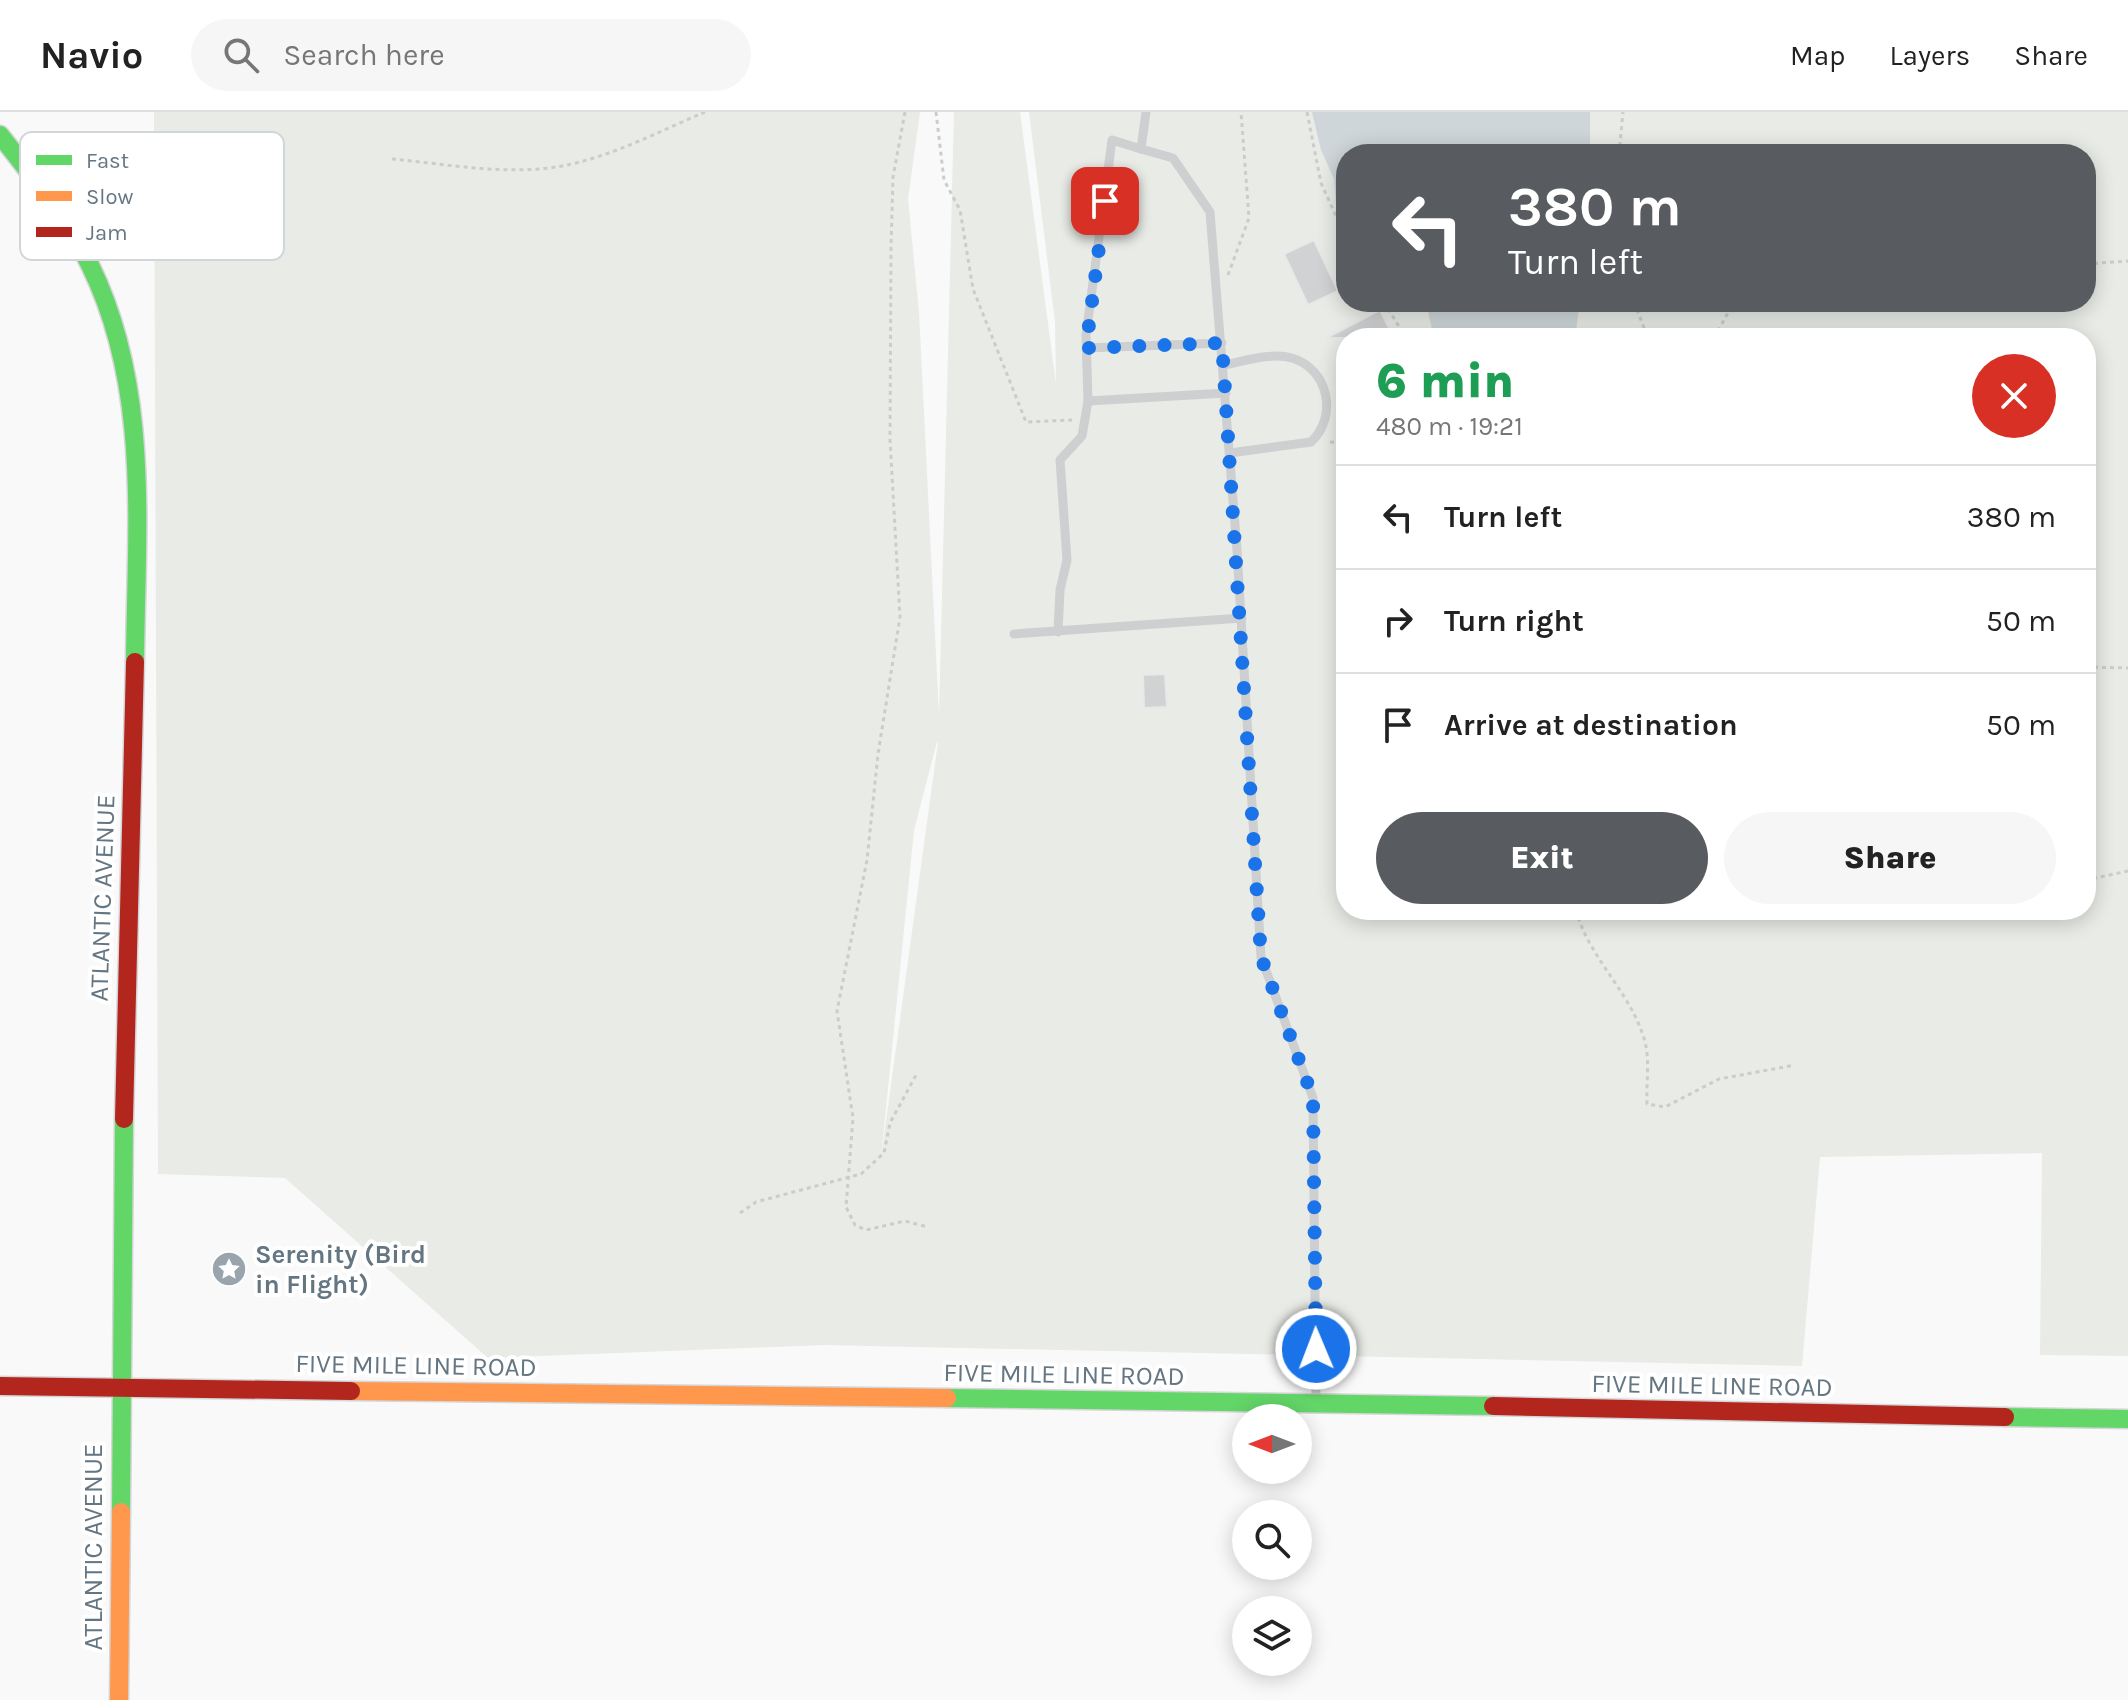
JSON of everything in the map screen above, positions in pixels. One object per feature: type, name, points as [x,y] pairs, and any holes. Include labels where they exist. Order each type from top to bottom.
[{"type":"main road","name":"ATLANTIC AVENUE","points":[[0,135],[20,160]]},
{"type":"main road","name":"ATLANTIC AVENUE","points":[[87,260],[124,357],[135,435],[139,521],[125,973],[119,1700]]},
{"type":"main road","name":"FIVE MILE LINE ROAD","points":[[0,1386],[1316,1403],[2128,1419]]},
{"type":"lane","points":[[1141,149],[1146,112]]},
{"type":"lane","points":[[1058,632],[1060,590],[1067,560],[1060,460],[1082,436],[1085,420],[1088,401],[1086,348],[1112,140],[1173,158],[1210,212],[1242,618],[1261,957],[1313,1098],[1316,1403]]},
{"type":"lane","points":[[1086,348],[1222,343]]},
{"type":"lane","points":[[1224,365],[1292,358],[1313,370],[1326,392],[1329,414],[1321,433],[1311,442],[1230,453]]},
{"type":"lane","points":[[1088,401],[1226,393]]},
{"type":"lane","points":[[1014,634],[1242,618]]},
{"type":"path","points":[[392,159],[491,169],[562,166],[622,147],[705,112]]},
{"type":"path","points":[[905,112],[893,177],[891,276],[890,439],[900,617],[878,754],[867,860],[837,1011],[853,1118],[851,1177],[846,1207],[855,1225],[866,1230],[905,1221],[928,1227]]},
{"type":"path","points":[[936,112],[944,180],[960,210],[973,289],[1026,422],[1085,420]]},
{"type":"path","points":[[1218,297],[1235,262],[1249,218],[1241,112]]},
{"type":"path","points":[[1307,112],[1321,183],[1336,223]]},
{"type":"path","points":[[1620,144],[1623,112]]},
{"type":"path","points":[[2096,263],[2128,261]]},
{"type":"path","points":[[2096,667],[2128,668]]},
{"type":"path","points":[[2096,878],[2128,871]]},
{"type":"path","points":[[1579,920],[1583,935],[1633,1012],[1646,1043],[1647,1104],[1665,1107],[1719,1079],[1795,1065]]},
{"type":"path","points":[[740,1213],[756,1202],[861,1174],[884,1153],[890,1123],[916,1075]]},
{"type":"shaded area","points":[[154,112],[920,112],[908,199],[919,312],[939,716],[954,112],[1020,112],[1056,384],[1055,322],[1029,112],[2128,112],[2128,1356],[2040,1355],[2042,1153],[1820,1157],[1802,1366],[825,1345],[488,1358],[285,1178],[158,1174],[155,260],[284,260],[284,132],[154,132]],"holes":[[[938,742],[881,1158],[914,830]]]},
{"type":"shaded area","points":[[1312,112],[1590,112],[1590,144],[1336,144],[1336,205],[1334,179],[1321,150]]},
{"type":"shaded area","points":[[1428,312],[1579,312],[1576,328],[1432,328]]},
{"type":"building","points":[[1314,240],[1336,292],[1308,305],[1284,254]]},
{"type":"building","points":[[1381,312],[1389,328],[1345,328]]},
{"type":"building","points":[[1165,674],[1167,707],[1144,708],[1143,675]]},
{"type":"traffic: fast","points":[[0,135],[20,161]]},
{"type":"traffic: fast","points":[[88,260],[109,312],[123,361],[131,410],[137,511],[135,662]]},
{"type":"traffic: fast","points":[[121,1512],[124,1119]]},
{"type":"traffic: fast","points":[[947,1398],[1493,1406]]},
{"type":"traffic: fast","points":[[2005,1417],[2128,1419]]},
{"type":"traffic: slow","points":[[351,1391],[947,1398]]},
{"type":"traffic: slow","points":[[119,1700],[121,1512]]},
{"type":"traffic: jam","points":[[124,1119],[135,662]]},
{"type":"traffic: jam","points":[[0,1386],[351,1391]]},
{"type":"traffic: jam","points":[[1493,1406],[2005,1417]]},
{"type":"place","name":"Serenity (Bird in Flight)","points":[[229,1269]]},
{"type":"route","points":[[1105,201],[1086,348],[1222,343],[1242,618],[1261,957],[1313,1098],[1316,1349]]}]
